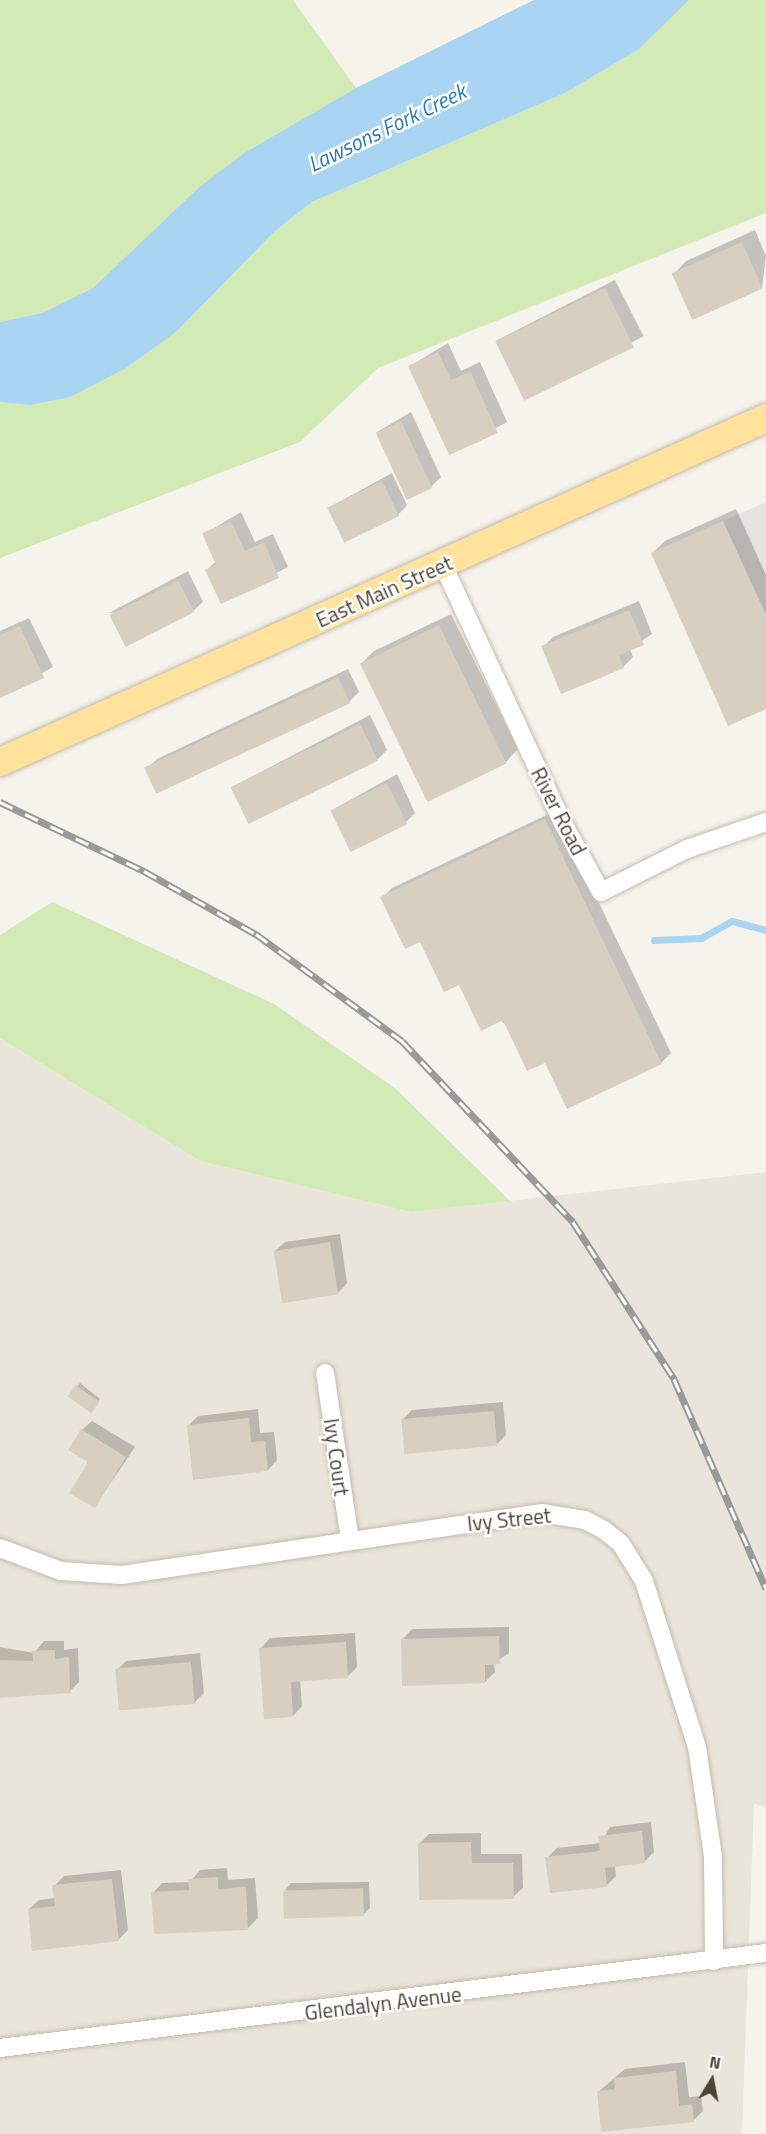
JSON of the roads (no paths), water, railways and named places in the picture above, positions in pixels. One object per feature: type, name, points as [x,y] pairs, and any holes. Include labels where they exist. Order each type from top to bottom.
[{"type":"main road","name":"East Main Street","points":[[1,761],[766,418]]},
{"type":"street","name":"River Road","points":[[442,565],[563,823],[601,892],[698,845],[766,822]]},
{"type":"street","name":"Ivy Court","points":[[325,1373],[350,1540]]},
{"type":"street","name":"Ivy Street","points":[[0,1548],[61,1571],[122,1575],[542,1513],[585,1520],[621,1544],[644,1581],[697,1747],[713,1857],[714,1961]]},
{"type":"street","name":"Glendalyn Avenue","points":[[0,2048],[759,1954]]},
{"type":"water","name":"Lawsons Fork Creek","points":[[534,0],[689,0],[639,49],[565,93],[312,202],[275,231],[177,331],[126,368],[70,397],[30,405],[0,402],[0,322],[42,313],[93,288],[198,188],[244,153],[356,88]]},
{"type":"waterway","points":[[654,940],[701,938],[732,921],[766,930]]},
{"type":"railway","points":[[0,802],[144,871],[256,934],[402,1041],[573,1222],[674,1379],[766,1589]]}]
